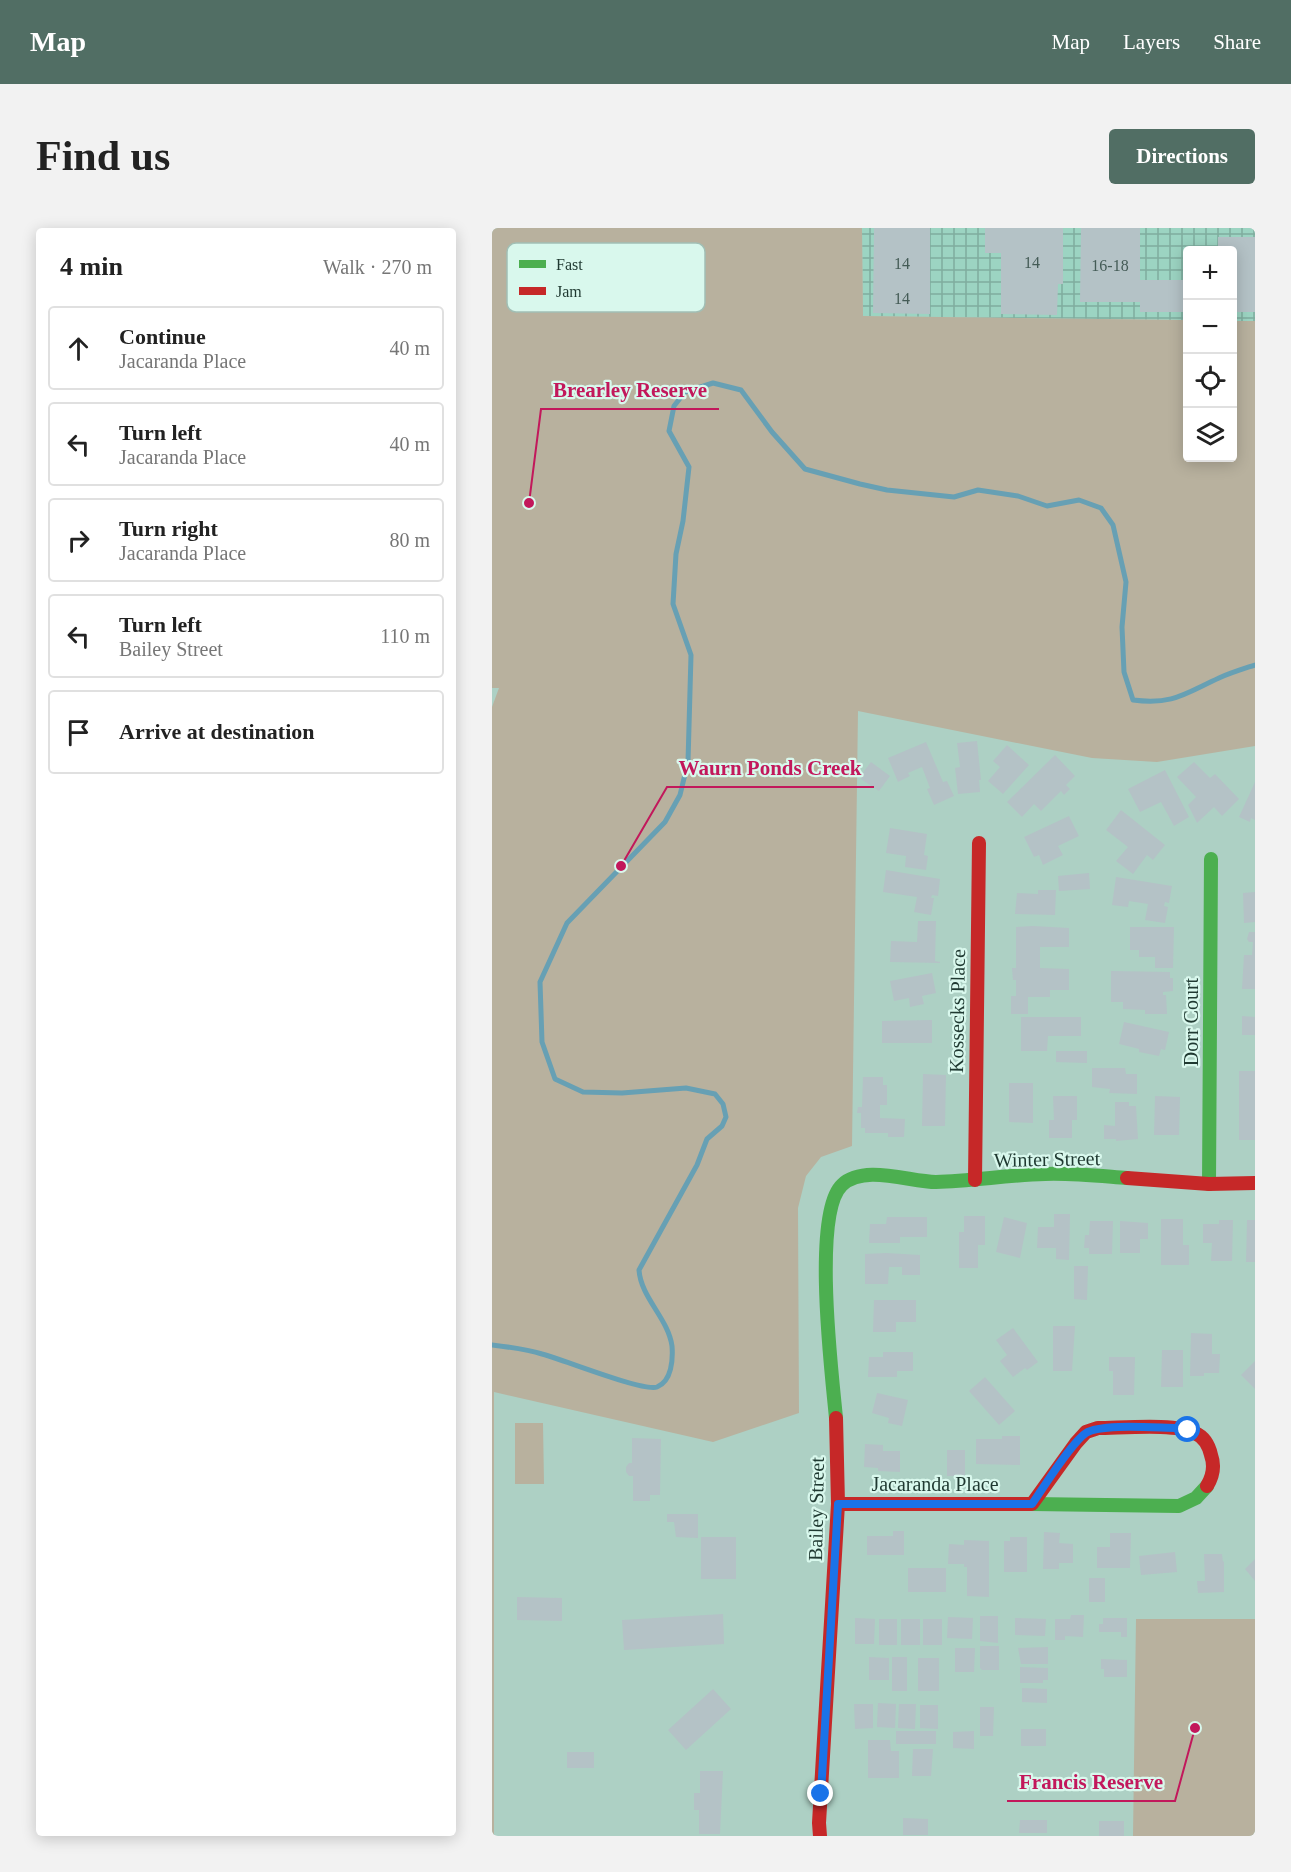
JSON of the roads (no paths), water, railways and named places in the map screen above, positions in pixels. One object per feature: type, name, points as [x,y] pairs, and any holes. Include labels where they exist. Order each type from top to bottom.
[{"type":"street","name":"Kossecks Place","points":[[975,1180],[979,843]]},
{"type":"street","name":"Dorr Court","points":[[1209,1184],[1211,860]]},
{"type":"street","name":"Winter Street","points":[[842,1185],[858,1177],[880,1175],[934,1182],[1045,1174],[1080,1174],[1209,1184],[1255,1183]]},
{"type":"street","name":"Bailey Street","points":[[820,1836],[838,1504],[826,1238],[830,1210],[842,1185]]},
{"type":"street","name":"Jacaranda Place","points":[[838,1504],[1179,1506],[1197,1498],[1209,1485],[1214,1470],[1210,1452],[1200,1437],[1188,1430],[1098,1428],[1086,1432],[1076,1443],[1032,1504]]},
{"type":"waterway","points":[[492,1345],[536,1352],[636,1385],[657,1387],[662,1384],[669,1375],[672,1357],[670,1336],[644,1290],[639,1270],[697,1165],[707,1139],[722,1126],[726,1117],[723,1104],[715,1094],[686,1088],[622,1093],[583,1092],[555,1079],[542,1042],[540,982],[567,923],[665,822],[680,795],[688,762],[691,655],[673,604],[676,554],[683,521],[689,467],[669,431],[674,406],[685,392],[713,383],[741,390],[772,432],[805,469],[887,490],[954,497],[978,490],[1018,496],[1047,506],[1079,500],[1101,508],[1113,525],[1126,582],[1122,627],[1124,672],[1133,700],[1158,701],[1178,697],[1223,676],[1255,665]]},
{"type":"place","name":"Brearley Reserve","points":[[529,503]]},
{"type":"place","name":"Waurn Ponds Creek","points":[[621,866]]},
{"type":"place","name":"Francis Reserve","points":[[1195,1728]]}]
